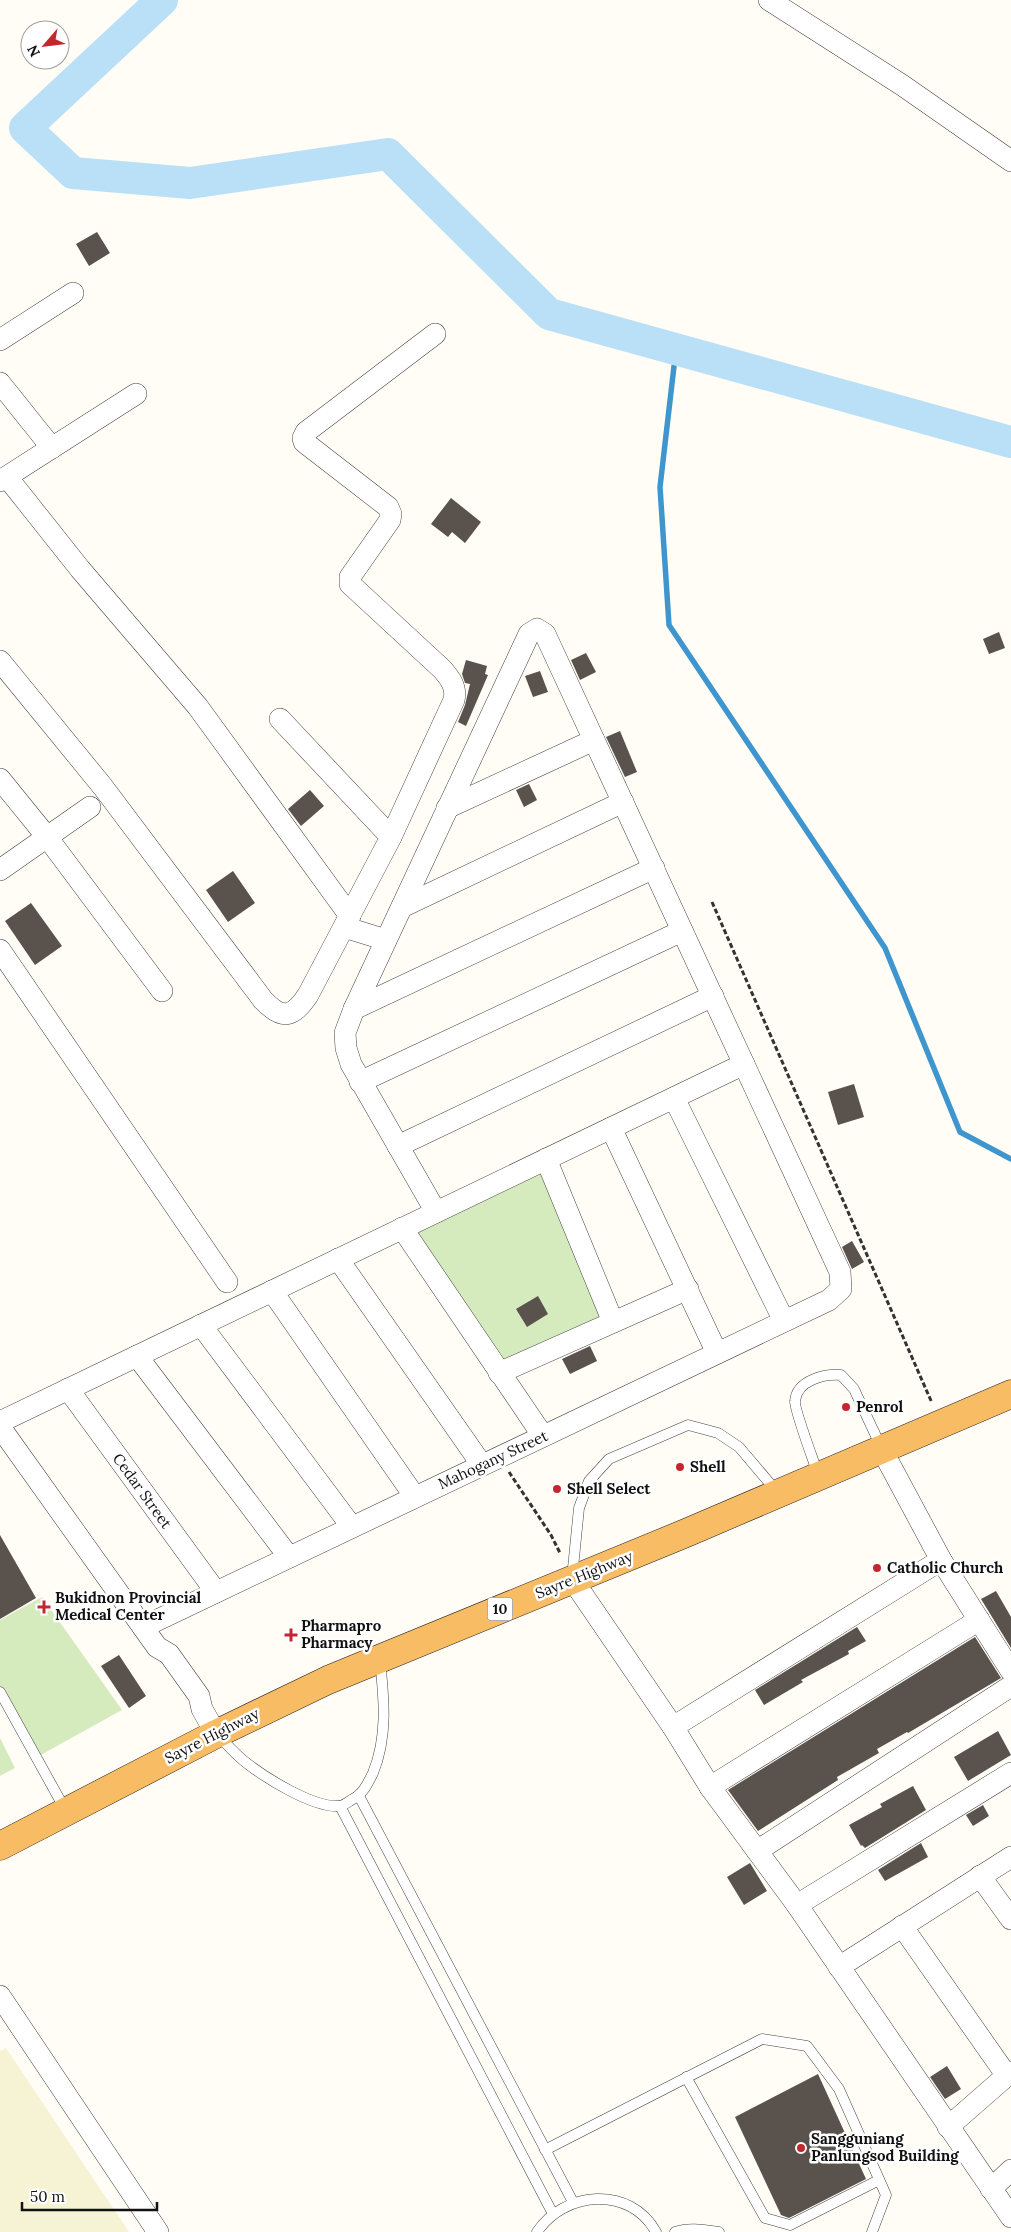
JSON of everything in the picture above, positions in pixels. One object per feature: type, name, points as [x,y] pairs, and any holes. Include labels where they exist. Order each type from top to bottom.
[{"type":"highway","name":"Sayre Highway","points":[[0,1846],[278,1703],[380,1658],[882,1450],[1011,1394]]},
{"type":"street","points":[[769,0],[902,85],[1011,161]]},
{"type":"street","points":[[0,340],[73,293]]},
{"type":"street","points":[[0,661],[103,787],[273,1011],[290,1014],[300,1006],[347,922],[391,837],[454,700],[454,686],[442,669],[350,584],[350,577],[390,520],[392,514],[388,507],[304,442],[303,438],[306,432],[435,334]]},
{"type":"street","points":[[0,383],[52,448]]},
{"type":"street","points":[[136,394],[4,479],[198,707],[347,922],[386,940]]},
{"type":"street","points":[[0,1422],[744,1064],[545,634],[540,629],[529,634],[354,1009],[345,1033],[346,1048],[360,1082],[436,1212]]},
{"type":"street","points":[[280,719],[391,837]]},
{"type":"street","points":[[448,808],[594,740]]},
{"type":"street","points":[[0,779],[47,837],[162,991]]},
{"type":"street","points":[[402,907],[623,802]]},
{"type":"street","points":[[0,870],[90,807]]},
{"type":"street","points":[[354,1009],[654,868]]},
{"type":"street","points":[[360,1082],[682,931]]},
{"type":"street","points":[[0,950],[227,1282]]},
{"type":"street","points":[[398,1146],[713,996]]},
{"type":"street","name":"Mahogany Street","points":[[143,1627],[784,1322],[829,1300],[841,1289],[840,1272],[744,1064]]},
{"type":"street","points":[[674,1098],[784,1322]]},
{"type":"street","points":[[611,1128],[718,1353]]},
{"type":"street","points":[[546,1159],[613,1322]]},
{"type":"street","points":[[402,1228],[543,1436]]},
{"type":"street","points":[[338,1259],[490,1461]]},
{"type":"street","points":[[499,1372],[688,1289]]},
{"type":"street","points":[[272,1291],[415,1497]]},
{"type":"street","points":[[202,1325],[352,1527]]},
{"type":"street","points":[[137,1356],[289,1557]]},
{"type":"street","name":"Cedar Street","points":[[68,1389],[216,1592]]},
{"type":"street","points":[[0,1427],[157,1647],[159,1662],[188,1703],[202,1710],[216,1734]]},
{"type":"street","points":[[882,1450],[941,1560],[1011,1671]]},
{"type":"street","points":[[673,1727],[941,1560]]},
{"type":"street","points":[[572,1579],[673,1727],[710,1786],[797,1905],[1011,2217]]},
{"type":"street","points":[[710,1786],[978,1620]]},
{"type":"street","points":[[757,1852],[1011,1686]]},
{"type":"street","points":[[797,1905],[1011,1773]]},
{"type":"street","points":[[839,1968],[1011,1857]]},
{"type":"street","points":[[980,1876],[1011,1919]]},
{"type":"street","points":[[902,1926],[1009,2074],[948,2127]]},
{"type":"street","points":[[0,1996],[158,2232]]},
{"type":"street","points":[[992,2190],[1011,2170]]},
{"type":"lane","points":[[818,1476],[794,1401],[800,1388],[809,1381],[830,1374],[841,1375],[854,1390],[882,1450]]},
{"type":"lane","points":[[572,1579],[579,1508],[589,1481],[609,1459],[688,1425],[718,1433],[739,1447],[779,1493]]},
{"type":"lane","points":[[216,1734],[243,1760],[296,1794],[340,1806],[359,1796],[369,1781],[378,1761],[384,1736],[384,1705],[380,1658]]},
{"type":"lane","points":[[0,1692],[66,1811]]},
{"type":"lane","points":[[0,1709],[12,1712]]},
{"type":"lane","points":[[359,1796],[574,2202]]},
{"type":"lane","points":[[340,1806],[553,2214]]},
{"type":"lane","points":[[545,2150],[762,2039],[807,2046],[839,2088],[886,2195],[872,2232]]},
{"type":"lane","points":[[686,2077],[765,2218],[790,2226],[879,2180]]},
{"type":"lane","points":[[537,2232],[553,2214],[574,2202],[595,2198],[618,2202],[638,2212],[656,2232]]},
{"type":"lane","points":[[675,2232],[698,2229],[719,2232]]},
{"type":"path","points":[[712,902],[942,1424]]},
{"type":"path","points":[[490,1461],[552,1534],[572,1579]]},
{"type":"shaded area","points":[[6,2048],[129,2232],[0,2232],[0,2051]]},
{"type":"green space","points":[[542,1172],[601,1316],[503,1360],[414,1232]]},
{"type":"green space","points":[[42,1597],[122,1710],[37,1757],[0,1689],[0,1620]]},
{"type":"green space","points":[[0,1738],[15,1768],[0,1776]]},
{"type":"building","points":[[97,232],[110,253],[89,266],[76,244]]},
{"type":"building","points":[[451,498],[481,522],[465,543],[452,532],[448,537],[431,524]]},
{"type":"building","points":[[999,632],[1005,648],[989,654],[983,639]]},
{"type":"building","points":[[586,653],[596,672],[580,680],[571,660]]},
{"type":"building","points":[[466,660],[487,666],[485,674],[488,675],[466,726],[458,722],[465,705],[470,684],[465,683],[462,674]]},
{"type":"building","points":[[540,671],[548,692],[533,697],[525,676]]},
{"type":"building","points":[[620,731],[637,772],[625,777],[606,737]]},
{"type":"building","points":[[529,784],[537,800],[524,807],[516,790]]},
{"type":"building","points":[[310,790],[324,806],[301,826],[288,809]]},
{"type":"building","points":[[233,871],[255,903],[228,922],[206,890]]},
{"type":"building","points":[[31,903],[62,946],[35,965],[5,921]]},
{"type":"building","points":[[854,1084],[864,1117],[838,1125],[828,1092]]},
{"type":"building","points":[[852,1241],[864,1262],[852,1269],[842,1247]]},
{"type":"building","points":[[538,1296],[548,1314],[527,1327],[516,1309]]},
{"type":"building","points":[[590,1346],[597,1361],[570,1374],[562,1359]]},
{"type":"building","points":[[0,1535],[36,1598],[0,1619]]},
{"type":"building","points":[[996,1591],[1011,1617],[1011,1648],[981,1599]]},
{"type":"building","points":[[857,1627],[866,1641],[848,1651],[849,1654],[801,1680],[803,1682],[764,1705],[755,1690]]},
{"type":"building","points":[[975,1637],[1001,1678],[908,1733],[877,1749],[879,1753],[837,1777],[838,1780],[758,1831],[728,1790]]},
{"type":"building","points":[[119,1655],[146,1696],[129,1708],[101,1666]]},
{"type":"building","points":[[998,1731],[1011,1755],[968,1781],[954,1757]]},
{"type":"building","points":[[913,1786],[926,1810],[865,1848],[861,1846],[849,1825],[882,1807],[880,1804]]},
{"type":"building","points":[[983,1805],[989,1816],[973,1826],[966,1815]]},
{"type":"building","points":[[921,1843],[928,1857],[885,1881],[878,1870]]},
{"type":"building","points":[[750,1863],[767,1891],[744,1905],[727,1877]]},
{"type":"building","points":[[947,2066],[961,2089],[945,2099],[930,2077]]},
{"type":"building","name":"Sangguniang Panlungsod Building","points":[[818,2074],[866,2179],[789,2218],[781,2215],[735,2117]]},
{"type":"waterway","points":[[162,0],[25,128],[73,173],[190,183],[388,154],[549,314],[1011,442]]},
{"type":"waterway","points":[[676,349],[660,487],[669,625],[885,948],[960,1132],[1011,1159]]},
{"type":"place","name":"Penrol","points":[[846,1407]]},
{"type":"place","name":"Shell","points":[[680,1467]]},
{"type":"place","name":"Shell Select","points":[[557,1489]]},
{"type":"place","name":"Catholic Church","points":[[877,1568]]},
{"type":"place","name":"Bukidnon Provincial Medical Center","points":[[44,1607]]},
{"type":"place","name":"Pharmapro Pharmacy","points":[[291,1635]]},
{"type":"place","name":"Sangguniang Panlungsod Building","points":[[801,2148]]}]
